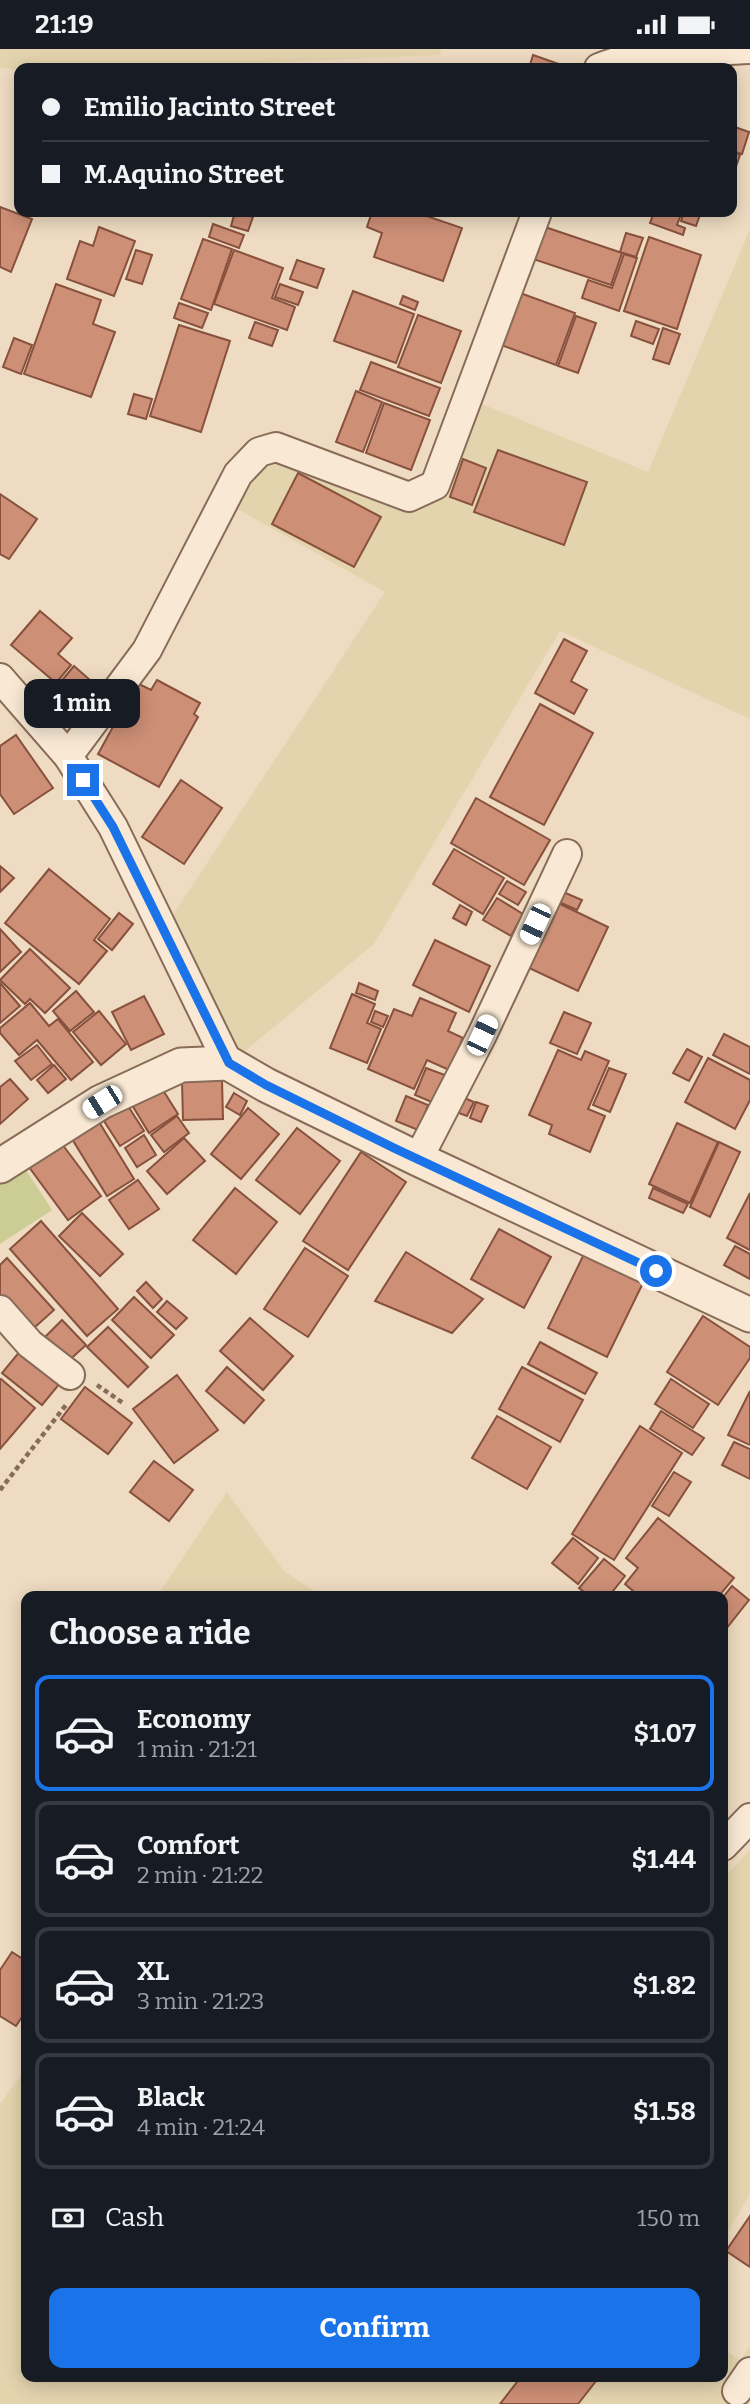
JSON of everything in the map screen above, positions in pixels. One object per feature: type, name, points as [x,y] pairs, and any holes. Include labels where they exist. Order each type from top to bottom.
[{"type":"street","points":[[610,63],[620,58],[650,53],[750,49]]},
{"type":"street","points":[[68,756],[147,650],[238,474],[259,452],[276,447],[409,497],[435,485],[535,217]]},
{"type":"street","points":[[0,678],[68,756],[113,827],[229,1063],[266,1085],[418,1159],[750,1315]]},
{"type":"street","points":[[418,1159],[482,1035],[567,854]]},
{"type":"street","points":[[0,1167],[102,1102],[181,1065],[229,1063]]},
{"type":"street","points":[[0,1310],[30,1344],[76,1384]]},
{"type":"street","points":[[728,1841],[750,1818]]},
{"type":"path","points":[[0,1490],[76,1384],[123,1402]]},
{"type":"shaded area","points":[[0,49],[440,49],[441,55],[262,63],[14,63],[14,69],[0,67]]},
{"type":"shaded area","points":[[750,229],[750,719],[560,631],[374,944],[239,1056],[169,921],[385,592],[232,506],[245,477],[273,456],[409,504],[470,399],[648,472]]},
{"type":"shaded area","points":[[227,1492],[284,1571],[314,1591],[160,1591]]},
{"type":"shaded area","points":[[750,1850],[750,2194],[728,2231],[728,1874]]},
{"type":"shaded area","points":[[21,2076],[21,2382],[728,2382],[728,2352],[740,2360],[750,2346],[750,2404],[0,2404],[0,2104]]},
{"type":"green space","points":[[20,1161],[52,1210],[0,1244],[0,1174]]},
{"type":"building","points":[[533,55],[556,63],[531,63]]},
{"type":"building","points":[[737,128],[749,132],[742,154],[737,152]]},
{"type":"building","points":[[0,207],[14,212],[14,217],[32,219],[11,272],[0,267]]},
{"type":"building","points":[[234,217],[253,217],[248,231],[231,226]]},
{"type":"building","points":[[370,217],[430,217],[462,228],[443,281],[374,257],[382,233],[367,227]]},
{"type":"building","points":[[652,217],[680,217],[677,225],[685,228],[683,235],[650,223]]},
{"type":"building","points":[[682,217],[699,217],[696,226],[681,221]]},
{"type":"building","points":[[213,224],[244,235],[239,248],[209,237]]},
{"type":"building","points":[[99,227],[135,241],[114,296],[67,279],[80,241],[93,246]]},
{"type":"building","points":[[545,227],[622,253],[611,285],[533,259]]},
{"type":"building","points":[[626,233],[643,238],[636,257],[620,252]]},
{"type":"building","points":[[649,237],[701,255],[677,329],[624,311]]},
{"type":"building","points":[[203,239],[232,249],[211,310],[181,299]]},
{"type":"building","points":[[136,250],[152,255],[142,284],[126,279]]},
{"type":"building","points":[[234,250],[283,268],[272,298],[295,307],[287,330],[214,304]]},
{"type":"building","points":[[624,254],[637,258],[619,311],[582,298],[588,280],[612,288]]},
{"type":"building","points":[[297,260],[324,269],[317,288],[290,279]]},
{"type":"building","points":[[56,284],[101,300],[93,324],[115,332],[91,397],[24,374]]},
{"type":"building","points":[[280,284],[303,292],[298,305],[275,297]]},
{"type":"building","points":[[512,290],[575,313],[556,365],[493,342]]},
{"type":"building","points":[[353,291],[414,314],[396,363],[334,341]]},
{"type":"building","points":[[403,296],[418,302],[415,310],[400,304]]},
{"type":"building","points":[[179,303],[208,313],[202,328],[174,318]]},
{"type":"building","points":[[418,315],[461,331],[441,383],[398,367]]},
{"type":"building","points":[[576,316],[596,323],[578,373],[558,366]]},
{"type":"building","points":[[636,321],[659,329],[653,344],[631,336]]},
{"type":"building","points":[[255,322],[278,330],[272,346],[249,338]]},
{"type":"building","points":[[179,325],[230,341],[201,432],[150,416]]},
{"type":"building","points":[[663,328],[680,334],[669,364],[653,359]]},
{"type":"building","points":[[14,338],[32,345],[21,374],[3,367]]},
{"type":"building","points":[[371,362],[440,388],[429,416],[360,390]]},
{"type":"building","points":[[356,391],[382,402],[363,452],[336,442]]},
{"type":"building","points":[[134,394],[152,399],[146,419],[128,414]]},
{"type":"building","points":[[384,403],[430,420],[411,470],[366,453]]},
{"type":"building","points":[[498,450],[587,482],[564,545],[474,512]]},
{"type":"building","points":[[463,459],[486,468],[472,505],[450,497]]},
{"type":"building","points":[[298,473],[381,517],[354,567],[272,524]]},
{"type":"building","points":[[0,494],[37,519],[9,559],[0,554]]},
{"type":"building","points":[[40,611],[72,638],[58,654],[71,665],[56,683],[11,645]]},
{"type":"building","points":[[564,639],[587,651],[571,681],[587,690],[574,714],[535,693]]},
{"type":"building","points":[[74,666],[90,680],[74,699],[58,685]]},
{"type":"building","points":[[157,680],[200,703],[194,714],[198,717],[159,787],[98,754],[137,683],[151,690]]},
{"type":"building","points":[[540,704],[593,733],[544,825],[490,797]]},
{"type":"building","points":[[16,735],[53,788],[14,814],[0,794],[0,746]]},
{"type":"building","points":[[181,780],[222,808],[184,864],[142,837]]},
{"type":"building","points":[[476,798],[550,840],[524,885],[451,843]]},
{"type":"building","points":[[454,849],[504,878],[483,914],[433,884]]},
{"type":"building","points":[[0,866],[14,878],[0,892]]},
{"type":"building","points":[[49,869],[110,919],[94,940],[107,951],[79,984],[5,923]]},
{"type":"building","points":[[507,881],[526,892],[518,905],[499,894]]},
{"type":"building","points":[[563,892],[582,900],[577,910],[559,902]]},
{"type":"building","points":[[497,898],[523,914],[511,936],[483,920]]},
{"type":"building","points":[[558,903],[608,927],[578,991],[527,967]]},
{"type":"building","points":[[460,905],[472,912],[466,925],[453,918]]},
{"type":"building","points":[[119,913],[133,924],[112,950],[98,939]]},
{"type":"building","points":[[0,929],[21,952],[0,972]]},
{"type":"building","points":[[435,940],[490,966],[469,1012],[413,985]]},
{"type":"building","points":[[30,949],[70,988],[45,1013],[30,999],[25,1004],[0,980]]},
{"type":"building","points":[[0,983],[20,1006],[0,1023]]},
{"type":"building","points":[[359,983],[378,991],[375,1000],[356,993]]},
{"type":"building","points":[[76,991],[94,1012],[70,1031],[53,1011]]},
{"type":"building","points":[[352,994],[375,1004],[367,1023],[381,1029],[367,1063],[330,1048]]},
{"type":"building","points":[[144,996],[164,1034],[131,1050],[112,1012]]},
{"type":"building","points":[[420,998],[456,1013],[448,1031],[463,1038],[449,1070],[427,1060],[414,1089],[368,1069],[394,1009],[412,1016]]},
{"type":"building","points":[[30,1003],[49,1026],[58,1019],[93,1062],[71,1080],[37,1040],[19,1055],[0,1033],[0,1028]]},
{"type":"building","points":[[99,1011],[126,1044],[101,1065],[73,1032]]},
{"type":"building","points":[[375,1011],[388,1016],[383,1027],[371,1022]]},
{"type":"building","points":[[564,1012],[591,1023],[577,1054],[550,1043]]},
{"type":"building","points":[[724,1034],[750,1047],[750,1074],[713,1055]]},
{"type":"building","points":[[37,1045],[52,1064],[31,1080],[15,1061]]},
{"type":"building","points":[[687,1049],[702,1057],[689,1081],[673,1073]]},
{"type":"building","points":[[558,1050],[581,1060],[585,1051],[609,1061],[588,1109],[605,1116],[590,1152],[549,1134],[552,1125],[529,1115]]},
{"type":"building","points":[[708,1058],[750,1080],[750,1100],[735,1129],[685,1102]]},
{"type":"building","points":[[54,1065],[66,1079],[48,1093],[37,1080]]},
{"type":"building","points":[[426,1068],[445,1075],[434,1103],[415,1095]]},
{"type":"building","points":[[609,1068],[626,1074],[610,1112],[593,1105]]},
{"type":"building","points":[[10,1079],[28,1099],[0,1124],[0,1087]]},
{"type":"building","points":[[222,1080],[223,1119],[183,1120],[182,1081]]},
{"type":"building","points":[[161,1087],[178,1114],[149,1133],[132,1105]]},
{"type":"building","points":[[234,1093],[247,1101],[240,1115],[226,1107]]},
{"type":"building","points":[[406,1096],[428,1105],[418,1130],[396,1121]]},
{"type":"building","points":[[462,1097],[474,1102],[467,1116],[456,1112]]},
{"type":"building","points":[[476,1102],[488,1106],[481,1122],[470,1118]]},
{"type":"building","points":[[128,1106],[144,1131],[120,1146],[104,1121]]},
{"type":"building","points":[[248,1108],[279,1134],[241,1179],[211,1154]]},
{"type":"building","points":[[177,1116],[189,1133],[164,1152],[151,1135]]},
{"type":"building","points":[[96,1117],[134,1179],[107,1196],[69,1134]]},
{"type":"building","points":[[677,1123],[718,1142],[690,1203],[649,1184]]},
{"type":"building","points":[[297,1128],[340,1161],[300,1214],[256,1180]]},
{"type":"building","points":[[144,1135],[156,1155],[137,1167],[125,1148]]},
{"type":"building","points":[[184,1138],[205,1161],[167,1194],[147,1171]]},
{"type":"building","points":[[59,1140],[101,1196],[68,1220],[26,1163]]},
{"type":"building","points":[[719,1142],[740,1152],[710,1217],[690,1207]]},
{"type":"building","points":[[361,1152],[406,1182],[348,1270],[303,1241]]},
{"type":"building","points":[[138,1180],[159,1209],[129,1229],[109,1200]]},
{"type":"building","points":[[235,1188],[277,1222],[236,1274],[193,1240]]},
{"type":"building","points":[[653,1188],[688,1204],[683,1213],[649,1198]]},
{"type":"building","points":[[750,1193],[750,1250],[727,1238]]},
{"type":"building","points":[[82,1213],[123,1254],[100,1276],[59,1236]]},
{"type":"building","points":[[41,1221],[118,1309],[87,1336],[10,1249]]},
{"type":"building","points":[[499,1229],[551,1257],[524,1308],[471,1279]]},
{"type":"building","points":[[735,1246],[750,1254],[750,1279],[724,1265]]},
{"type":"building","points":[[305,1248],[348,1276],[308,1337],[264,1309]]},
{"type":"building","points":[[406,1252],[483,1299],[452,1333],[375,1301]]},
{"type":"building","points":[[584,1254],[643,1283],[607,1357],[548,1328]]},
{"type":"building","points":[[7,1258],[54,1310],[25,1336],[0,1307],[0,1265]]},
{"type":"building","points":[[146,1282],[162,1299],[153,1308],[137,1291]]},
{"type":"building","points":[[134,1297],[174,1335],[151,1358],[112,1320]]},
{"type":"building","points":[[167,1301],[187,1318],[176,1329],[157,1312]]},
{"type":"building","points":[[703,1316],[750,1347],[750,1358],[718,1405],[667,1372]]},
{"type":"building","points":[[250,1318],[293,1356],[263,1390],[220,1351]]},
{"type":"building","points":[[62,1320],[86,1345],[65,1364],[42,1340]]},
{"type":"building","points":[[108,1327],[148,1367],[128,1387],[87,1347]]},
{"type":"building","points":[[540,1342],[597,1373],[585,1394],[528,1364]]},
{"type":"building","points":[[21,1350],[61,1382],[42,1405],[2,1373]]},
{"type":"building","points":[[227,1367],[264,1400],[244,1423],[206,1391]]},
{"type":"building","points":[[522,1367],[583,1400],[560,1442],[499,1409]]},
{"type":"building","points":[[177,1375],[218,1430],[174,1463],[133,1409]]},
{"type":"building","points":[[671,1379],[709,1404],[693,1428],[655,1404]]},
{"type":"building","points":[[0,1380],[35,1408],[0,1449]]},
{"type":"building","points":[[85,1387],[132,1423],[108,1454],[61,1419]]},
{"type":"building","points":[[750,1391],[750,1445],[728,1435]]},
{"type":"building","points":[[661,1411],[704,1438],[692,1455],[650,1429]]},
{"type":"building","points":[[497,1416],[551,1447],[527,1489],[472,1458]]},
{"type":"building","points":[[640,1426],[682,1453],[614,1560],[572,1534]]},
{"type":"building","points":[[734,1442],[750,1449],[750,1479],[722,1465]]},
{"type":"building","points":[[154,1461],[193,1490],[169,1521],[130,1492]]},
{"type":"building","points":[[674,1472],[691,1482],[669,1516],[652,1506]]},
{"type":"building","points":[[658,1518],[734,1578],[723,1591],[633,1591],[625,1584],[638,1568],[626,1558]]},
{"type":"building","points":[[573,1538],[598,1558],[578,1584],[552,1563]]},
{"type":"building","points":[[604,1559],[625,1576],[613,1591],[583,1591],[579,1588]]},
{"type":"building","points":[[732,1586],[749,1600],[728,1626],[728,1591]]},
{"type":"building","points":[[12,1952],[21,1958],[21,2018],[16,2026],[0,2016],[0,1970]]},
{"type":"building","points":[[750,2216],[750,2267],[728,2252],[728,2248]]},
{"type":"building","points":[[517,2382],[595,2382],[578,2404],[500,2404]]},
{"type":"route","points":[[83,780],[113,827],[191,992],[229,1063],[266,1085],[396,1149],[656,1271]]}]
